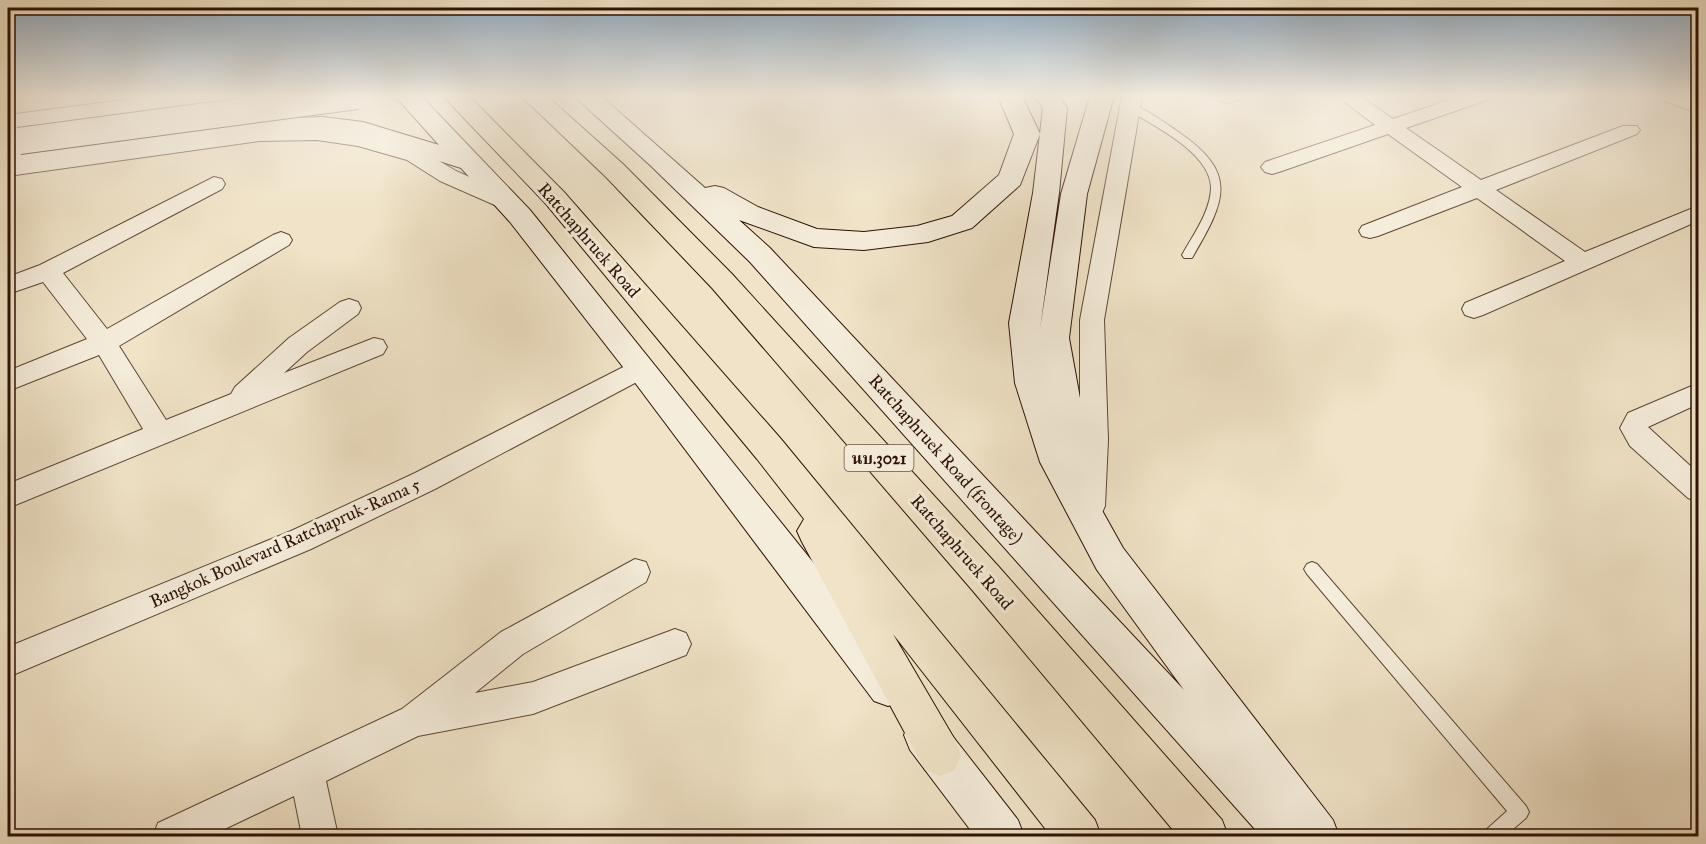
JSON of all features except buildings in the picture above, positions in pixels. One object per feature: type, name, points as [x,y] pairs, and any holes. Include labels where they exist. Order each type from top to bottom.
[{"type":"main road","points":[[383,135],[471,164]]},
{"type":"main road","points":[[444,135],[506,201],[641,368],[1002,837]]},
{"type":"main road","name":"Ratchaphruek Road","points":[[494,135],[555,198],[769,449],[1079,837]]},
{"type":"main road","name":"Ratchaphruek Road","points":[[576,135],[615,171],[722,281],[986,579],[1206,837]]},
{"type":"main road","name":"Ratchaphruek Road (frontage)","points":[[632,135],[760,255],[1290,837]]},
{"type":"main road","points":[[660,160],[747,213],[814,237],[864,241],[918,235],[962,222],[1011,179],[1027,135]]},
{"type":"main road","points":[[1052,135],[1046,193],[1024,323],[1031,384],[1057,462],[1110,560],[1317,837]]},
{"type":"main road","points":[[1103,135],[1074,194],[1054,338],[1073,453],[1110,560]]},
{"type":"main road","points":[[769,449],[940,754]]},
{"type":"street","points":[[8,170],[256,135]]},
{"type":"street","points":[[327,135],[360,140],[414,155],[448,176],[506,201]]},
{"type":"street","points":[[1272,167],[1365,135]]},
{"type":"street","points":[[1402,135],[1583,262]]},
{"type":"street","points":[[1370,231],[1616,135]]},
{"type":"street","points":[[8,286],[48,271],[214,184]]},
{"type":"street","points":[[1474,309],[1698,213]]},
{"type":"street","points":[[8,381],[104,343],[281,240]]},
{"type":"street","points":[[48,271],[104,343],[160,434]]},
{"type":"street","points":[[230,407],[298,345],[349,308]]},
{"type":"street","points":[[8,496],[374,347]]},
{"type":"street","name":"Bangkok Boulevard Ratchapruk-Rama 5","points":[[8,662],[301,540],[425,481],[641,368]]},
{"type":"street","points":[[1694,395],[1638,420],[1634,428],[1640,438],[1698,490]]},
{"type":"street","points":[[171,837],[414,721],[512,643],[635,572]]},
{"type":"street","points":[[414,721],[533,698],[675,644]]},
{"type":"street","points":[[307,774],[320,837]]},
{"type":"lane","points":[[1174,135],[1204,158],[1215,174],[1216,187],[1210,214],[1188,255]]},
{"type":"lane","points":[[1312,569],[1520,812],[1492,837]]}]
